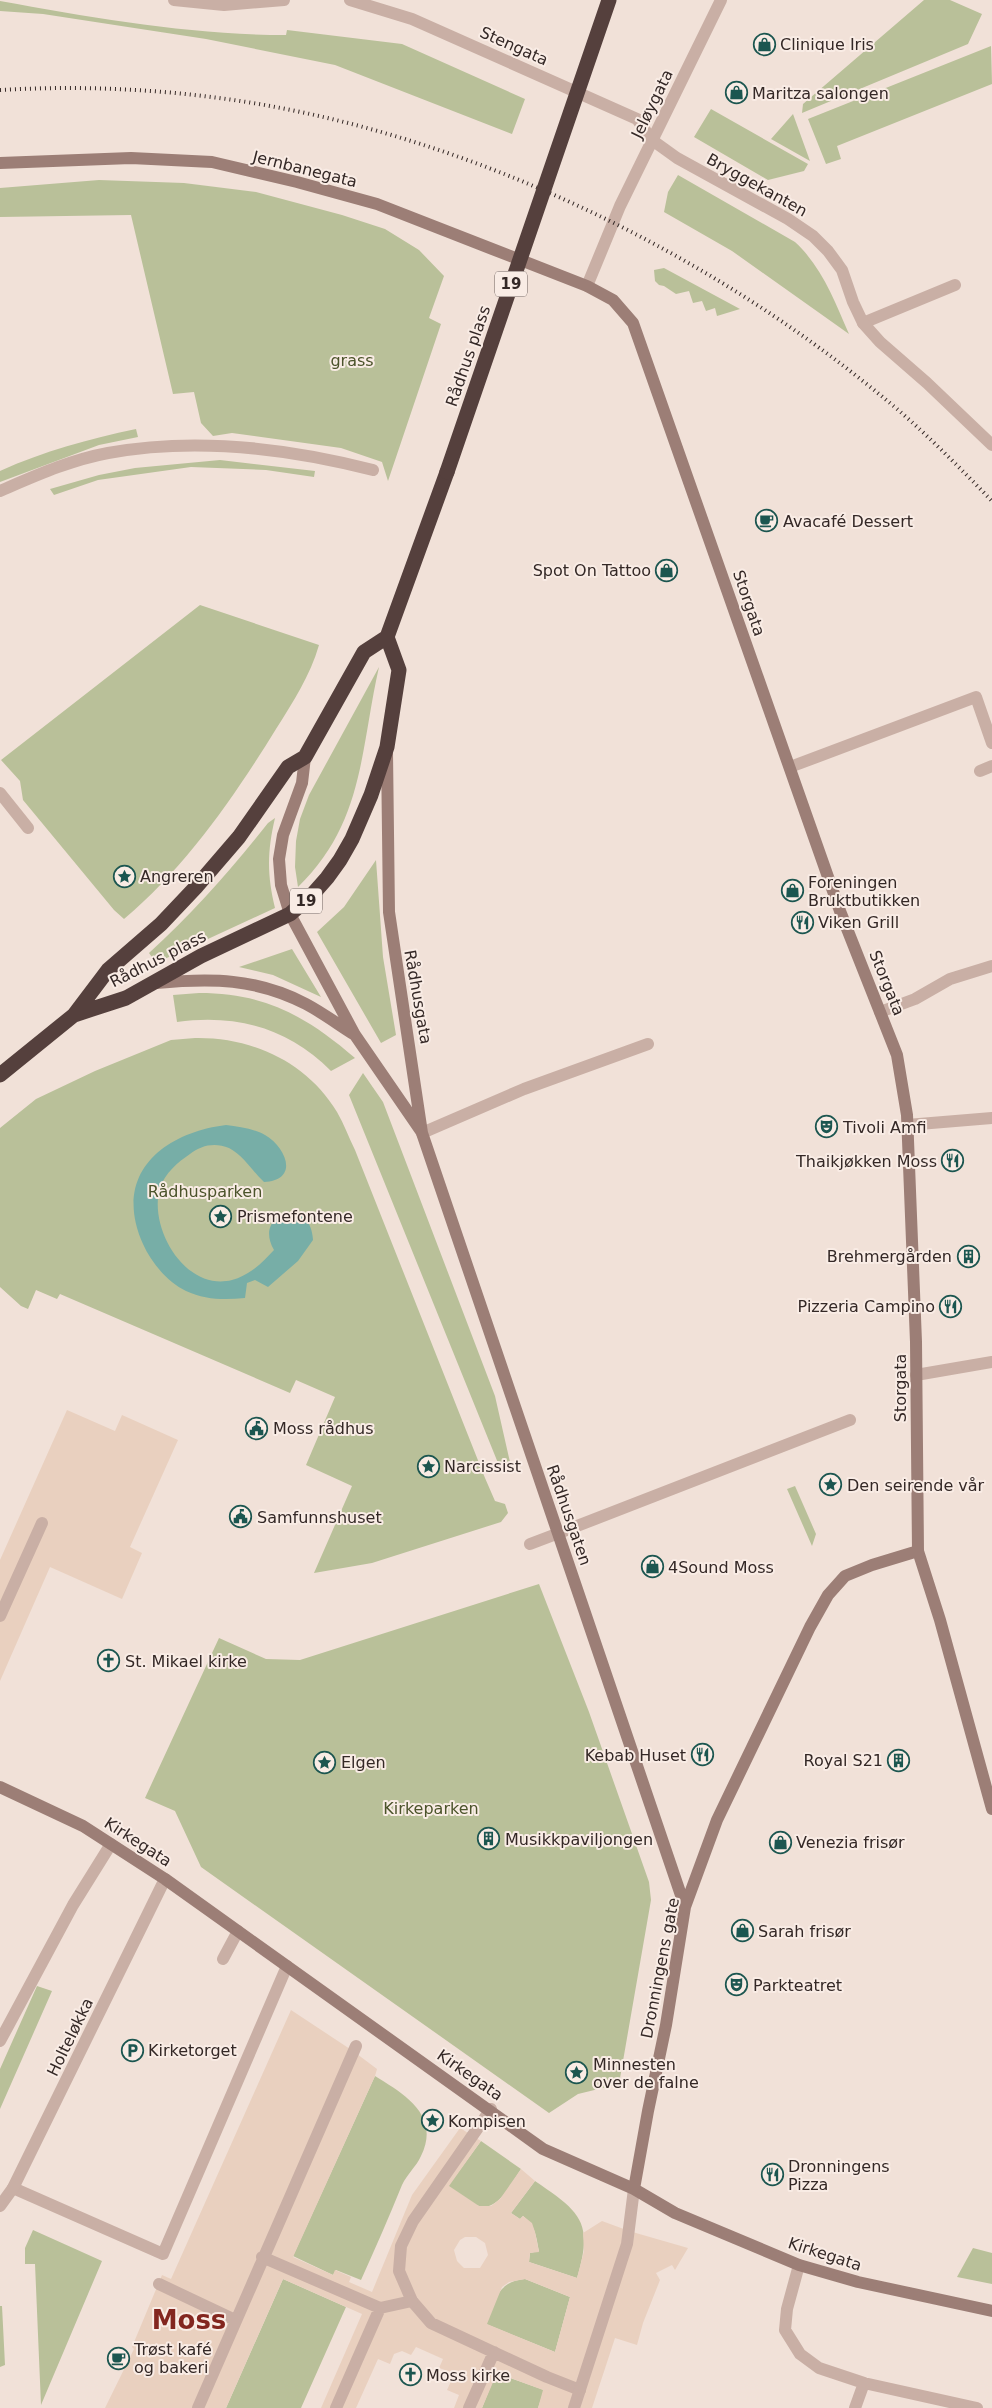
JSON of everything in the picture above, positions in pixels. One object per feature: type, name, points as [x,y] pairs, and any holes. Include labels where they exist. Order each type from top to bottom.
[{"type":"highway","name":"Rådhus plass","points":[[74,1015],[108,970],[161,924],[196,887],[239,836],[288,767],[305,757],[364,652],[387,637],[447,472],[609,0]]},
{"type":"highway","name":"Rådhus plass","points":[[74,1015],[126,998],[201,956],[290,914],[312,895],[340,860],[371,795],[387,747],[399,670],[387,637]]},
{"type":"highway","name":"19","points":[[0,1076],[74,1015]]},
{"type":"street","points":[[174,0],[224,5],[284,0]]},
{"type":"street","name":"Stengata","points":[[350,0],[412,19],[637,119],[652,140]]},
{"type":"street","name":"Jeløygata","points":[[587,286],[612,223],[720,0]]},
{"type":"street","name":"Bryggekanten","points":[[652,140],[677,158],[788,218],[813,236],[828,251],[842,270],[853,302],[863,323],[880,342],[927,383],[992,445]]},
{"type":"street","name":"Jernbanegata","points":[[0,163],[131,158],[212,162],[298,182],[377,204],[587,286]]},
{"type":"street","points":[[863,323],[955,285]]},
{"type":"street","name":"Storgata","points":[[587,286],[613,300],[633,323],[840,911],[897,1055],[907,1125],[916,1375],[918,1551],[940,1620],[992,1809]]},
{"type":"street","points":[[0,491],[51,469],[97,456],[162,445],[249,448],[340,462],[373,470]]},
{"type":"street","points":[[790,767],[976,696],[992,743]]},
{"type":"street","name":"Rådhusgata","points":[[387,747],[389,912],[422,1133]]},
{"type":"street","points":[[305,757],[302,783],[286,821],[279,859],[281,885],[290,914],[355,1035],[422,1133],[524,1090],[648,1044]]},
{"type":"street","points":[[980,771],[992,766]]},
{"type":"street","points":[[0,793],[28,828]]},
{"type":"street","points":[[880,1012],[915,999],[950,979],[992,966]]},
{"type":"street","points":[[151,983],[200,979],[253,984],[278,991],[308,1005],[355,1035]]},
{"type":"street","points":[[907,1125],[992,1118]]},
{"type":"street","name":"Rådhusgaten","points":[[422,1133],[686,1907]]},
{"type":"street","points":[[916,1375],[992,1362]]},
{"type":"street","points":[[530,1544],[850,1420]]},
{"type":"street","points":[[0,1616],[42,1523]]},
{"type":"street","name":"Dronningens gate","points":[[574,2408],[627,2244],[634,2189],[666,2025],[686,1907],[717,1820],[810,1627],[828,1595],[845,1576],[872,1565],[918,1551]]},
{"type":"street","name":"Kirkegata","points":[[0,1787],[83,1826],[165,1879],[543,2148],[634,2189],[675,2213],[799,2265],[858,2282],[992,2311]]},
{"type":"street","points":[[0,2041],[73,1905],[112,1844]]},
{"type":"street","name":"Holteløkka","points":[[0,2206],[14,2188],[165,1879]]},
{"type":"street","points":[[224,1959],[238,1931]]},
{"type":"street","points":[[14,2188],[163,2254],[288,1966]]},
{"type":"street","points":[[198,2408],[262,2257],[356,2046]]},
{"type":"street","points":[[490,2109],[413,2221],[401,2246],[398,2271],[412,2301],[431,2323],[547,2377],[580,2390]]},
{"type":"street","points":[[262,2257],[380,2308],[412,2301]]},
{"type":"street","points":[[799,2265],[787,2309],[786,2330],[800,2354],[819,2368],[864,2382],[977,2408]]},
{"type":"street","points":[[159,2284],[235,2320]]},
{"type":"street","points":[[336,2408],[380,2308]]},
{"type":"street","points":[[469,2408],[494,2352]]},
{"type":"street","points":[[855,2408],[864,2382]]},
{"type":"green space","points":[[924,0],[950,0],[982,14],[968,44],[802,113],[803,104]]},
{"type":"green space","points":[[0,1],[179,29],[286,35],[287,30],[402,44],[525,99],[512,134],[335,65],[206,39],[43,14],[0,11]]},
{"type":"green space","points":[[991,46],[992,84],[837,146],[841,159],[826,164],[808,119]]},
{"type":"green space","points":[[711,109],[808,164],[804,171],[768,180],[694,137]]},
{"type":"green space","points":[[793,114],[810,161],[771,139]]},
{"type":"green space","points":[[678,175],[795,242],[820,273],[849,334],[732,251],[664,212],[668,192]]},
{"type":"green space","name":"grass","points":[[99,180],[184,183],[256,192],[342,215],[385,229],[419,250],[444,276],[429,318],[441,324],[388,481],[382,462],[341,448],[232,433],[213,436],[201,423],[194,392],[173,394],[131,215],[0,217],[0,188]]},
{"type":"green space","points":[[664,268],[740,309],[717,316],[715,308],[706,311],[702,301],[693,303],[689,291],[676,294],[655,281],[654,270]]},
{"type":"green space","points":[[136,429],[138,437],[99,445],[0,482],[0,471],[33,457],[67,446]]},
{"type":"green space","points":[[220,460],[315,471],[314,477],[266,470],[191,467],[98,480],[54,495],[50,489],[99,475],[135,468]]},
{"type":"green space","points":[[200,605],[319,645],[311,667],[295,699],[226,805],[208,830],[168,877],[124,919],[114,910],[23,800],[20,781],[1,760]]},
{"type":"green space","points":[[379,667],[362,757],[348,811],[336,837],[320,863],[298,887],[295,867],[296,841],[300,819],[309,795]]},
{"type":"green space","points":[[275,818],[270,842],[269,863],[270,885],[275,908],[156,963],[149,953],[196,907],[268,823]]},
{"type":"green space","points":[[376,860],[383,957],[396,1035],[381,1043],[317,932],[344,907]]},
{"type":"green space","points":[[292,949],[321,997],[273,975],[239,967]]},
{"type":"green space","points":[[223,994],[264,1002],[302,1019],[355,1058],[331,1071],[297,1044],[279,1034],[260,1027],[220,1020],[177,1022],[173,995]]},
{"type":"green space","name":"Rådhusparken","points":[[195,1038],[237,1042],[276,1056],[294,1066],[310,1079],[325,1094],[337,1112],[355,1150],[485,1478],[495,1501],[505,1504],[508,1513],[501,1522],[372,1563],[314,1573],[352,1486],[306,1465],[335,1397],[296,1380],[290,1393],[60,1294],[57,1299],[36,1290],[28,1309],[21,1306],[0,1287],[0,1128],[36,1099],[95,1071],[171,1040]]},
{"type":"green space","points":[[363,1073],[383,1102],[495,1396],[512,1471],[498,1463],[349,1095]]},
{"type":"green space","points":[[795,1486],[816,1534],[812,1546],[787,1489]]},
{"type":"green space","name":"Kirkeparken","points":[[539,1584],[589,1712],[649,1882],[651,1900],[619,2084],[578,2094],[549,2113],[201,1867],[175,1811],[145,1798],[219,1638],[266,1659],[300,1660]]},
{"type":"green space","points":[[37,1986],[52,1991],[0,2109],[0,2069]]},
{"type":"green space","points":[[375,2076],[408,2098],[416,2107],[423,2117],[426,2129],[426,2142],[419,2160],[402,2185],[361,2280],[336,2270],[333,2275],[293,2256]]},
{"type":"green space","points":[[481,2141],[521,2169],[504,2195],[492,2205],[486,2207],[471,2202],[448,2186]]},
{"type":"green space","points":[[535,2181],[563,2201],[573,2210],[579,2220],[583,2230],[584,2243],[577,2278],[529,2262],[530,2253],[539,2251],[535,2232],[531,2224],[523,2216],[520,2219],[511,2213]]},
{"type":"green space","points":[[33,2230],[102,2261],[41,2405],[35,2264],[25,2264],[25,2248]]},
{"type":"green space","points":[[973,2248],[992,2253],[992,2284],[957,2277]]},
{"type":"green space","points":[[283,2279],[346,2307],[301,2408],[226,2408]]},
{"type":"green space","points":[[525,2279],[570,2297],[555,2352],[486,2324],[495,2300],[503,2288],[515,2281]]},
{"type":"green space","points":[[0,2306],[2,2306],[5,2365],[0,2367]]},
{"type":"green space","points":[[496,2373],[544,2390],[538,2408],[482,2408]]},
{"type":"shaded area","points":[[67,1410],[115,1431],[122,1415],[178,1440],[130,1547],[142,1553],[122,1599],[50,1567],[0,1681],[0,1560]]},
{"type":"shaded area","points":[[291,2010],[377,2069],[293,2257],[333,2275],[335,2270],[351,2277],[349,2282],[372,2292],[412,2195],[460,2128],[481,2141],[449,2186],[479,2206],[491,2206],[500,2199],[521,2169],[535,2181],[511,2213],[520,2219],[523,2216],[532,2223],[539,2252],[530,2253],[529,2262],[577,2278],[584,2251],[583,2233],[602,2221],[688,2248],[675,2270],[672,2265],[656,2273],[660,2280],[643,2323],[637,2345],[615,2338],[592,2408],[538,2408],[543,2390],[497,2373],[482,2408],[454,2408],[459,2395],[447,2390],[452,2379],[448,2371],[439,2368],[443,2359],[416,2347],[411,2355],[402,2351],[394,2354],[390,2364],[378,2359],[356,2408],[321,2408],[362,2314],[283,2279],[226,2408],[105,2408],[134,2349],[132,2347],[162,2275],[171,2279]],"holes":[[[465,2237],[476,2237],[485,2243],[488,2255],[480,2268],[464,2268],[457,2261],[454,2250],[460,2240]],[[525,2279],[570,2297],[555,2352],[487,2324],[502,2287],[509,2282]]]},
{"type":"water","points":[[226,1125],[256,1131],[272,1140],[279,1147],[286,1162],[286,1169],[282,1176],[275,1180],[264,1182],[239,1155],[229,1148],[219,1145],[203,1147],[185,1157],[172,1168],[160,1188],[158,1204],[160,1221],[165,1237],[174,1253],[185,1266],[199,1276],[215,1281],[232,1280],[250,1272],[274,1250],[269,1237],[271,1226],[276,1218],[284,1214],[294,1213],[303,1217],[310,1226],[313,1240],[298,1261],[268,1287],[255,1280],[247,1283],[245,1298],[208,1298],[186,1291],[172,1282],[150,1258],[143,1244],[135,1219],[134,1197],[139,1178],[149,1162],[163,1148],[182,1137]]},
{"type":"railway","points":[[0,90],[53,88],[132,90],[211,97],[300,112],[389,134],[478,164],[565,200],[649,241],[730,288],[807,339],[879,394],[908,419],[992,501]]},
{"type":"place","name":"Clinique Iris","points":[[764,44]]},
{"type":"place","name":"Maritza salongen","points":[[736,93]]},
{"type":"place","name":"Avacafé Dessert","points":[[767,521]]},
{"type":"place","name":"Spot On Tattoo","points":[[667,570]]},
{"type":"place","name":"Angreren","points":[[124,876]]},
{"type":"place","name":"Foreningen Bruktbutikken","points":[[792,891]]},
{"type":"place","name":"Viken Grill","points":[[802,922]]},
{"type":"place","name":"Tivoli Amfi","points":[[827,1127]]},
{"type":"place","name":"Thaikjøkken Moss","points":[[953,1161]]},
{"type":"place","name":"Prismefontene","points":[[221,1216]]},
{"type":"place","name":"Brehmergården","points":[[968,1256]]},
{"type":"place","name":"Pizzeria Campino","points":[[951,1306]]},
{"type":"place","name":"Moss rådhus","points":[[257,1428]]},
{"type":"place","name":"Narcissist","points":[[428,1466]]},
{"type":"place","name":"Den seirende vår","points":[[831,1485]]},
{"type":"place","name":"Samfunnshuset","points":[[241,1517]]},
{"type":"place","name":"4Sound Moss","points":[[652,1567]]},
{"type":"place","name":"St. Mikael kirke","points":[[109,1661]]},
{"type":"place","name":"Kebab Huset","points":[[702,1755]]},
{"type":"place","name":"Royal S21","points":[[899,1760]]},
{"type":"place","name":"Elgen","points":[[325,1762]]},
{"type":"place","name":"Musikkpaviljongen","points":[[489,1839]]},
{"type":"place","name":"Venezia frisør","points":[[780,1842]]},
{"type":"place","name":"Sarah frisør","points":[[742,1931]]},
{"type":"place","name":"Parkteatret","points":[[737,1985]]},
{"type":"place","name":"Kirketorget","points":[[132,2050]]},
{"type":"place","name":"Minnesten over de falne","points":[[577,2073]]},
{"type":"place","name":"Kompisen","points":[[432,2121]]},
{"type":"place","name":"Dronningens Pizza","points":[[772,2175]]},
{"type":"place","name":"Trøst kafé og bakeri","points":[[118,2358]]},
{"type":"place","name":"Moss kirke","points":[[410,2375]]},
{"type":"district","name":"Moss","points":[[189,2320]]}]
